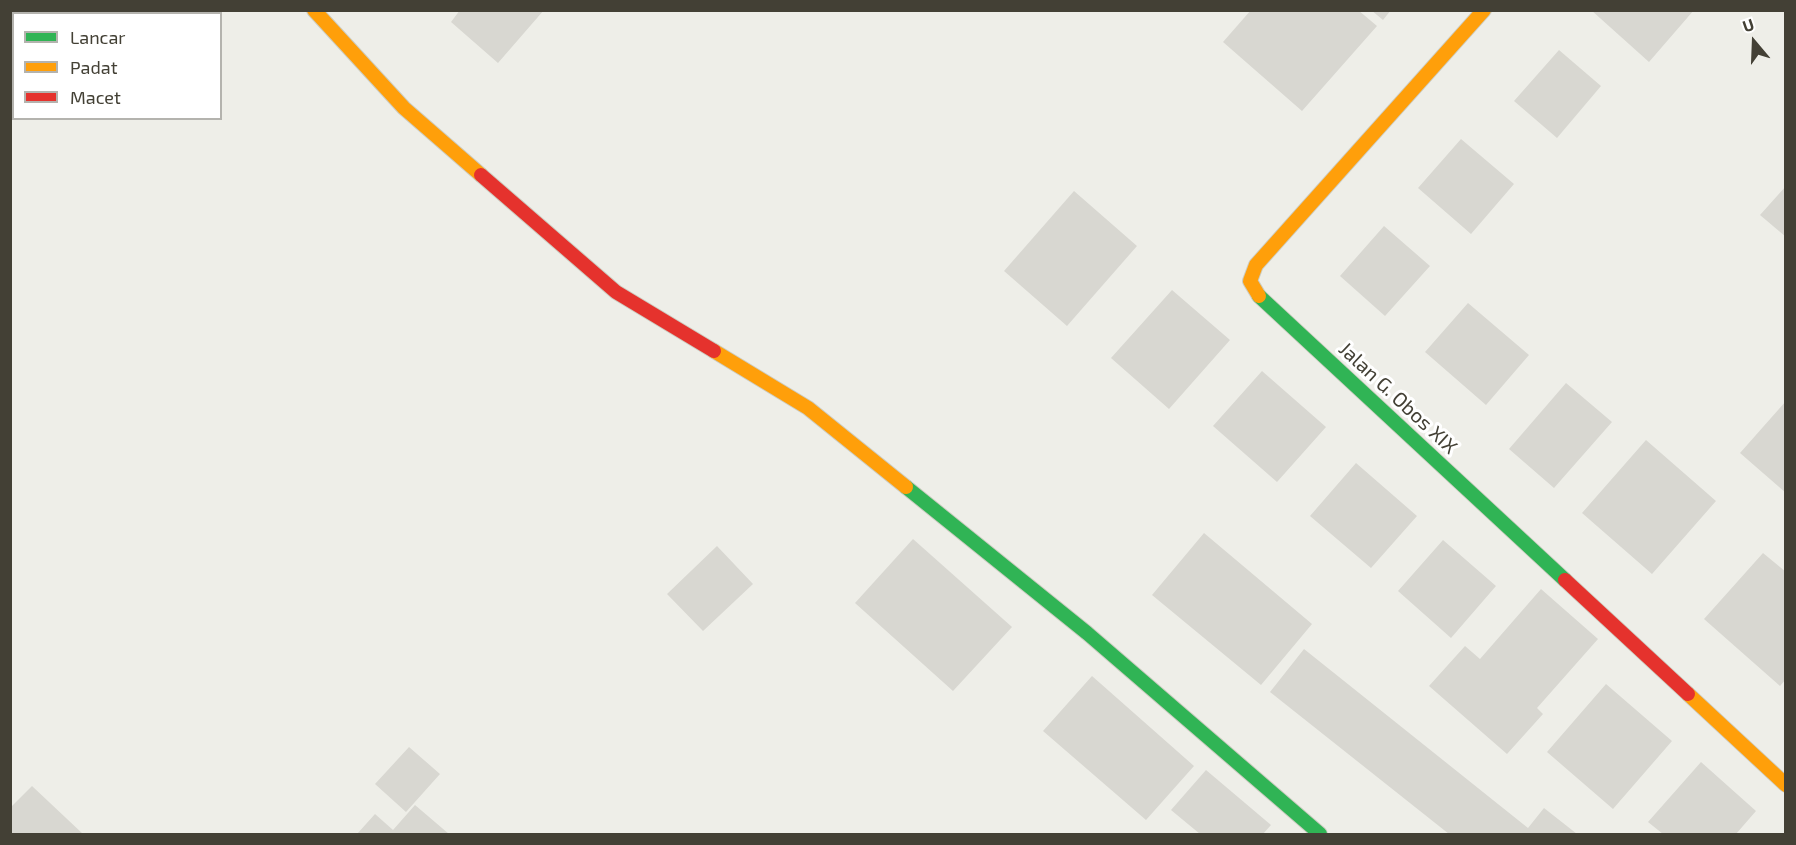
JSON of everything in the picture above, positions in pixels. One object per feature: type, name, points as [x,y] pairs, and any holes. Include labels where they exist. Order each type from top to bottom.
[{"type":"street","points":[[314,10],[404,108],[616,291],[808,408],[1087,633],[1320,834]]},
{"type":"street","name":"Jalan G. Obos XIX","points":[[1484,10],[1256,265],[1250,281],[1262,300],[1785,784]]},
{"type":"building","points":[[460,10],[544,10],[498,63],[451,22]]},
{"type":"building","points":[[1251,10],[1358,10],[1377,26],[1302,111],[1223,42]]},
{"type":"building","points":[[1371,10],[1391,10],[1383,20]]},
{"type":"building","points":[[1591,10],[1694,10],[1649,62]]},
{"type":"building","points":[[1559,50],[1601,86],[1557,138],[1514,101]]},
{"type":"building","points":[[1461,139],[1514,184],[1471,234],[1418,188]]},
{"type":"building","points":[[1786,186],[1786,237],[1760,215]]},
{"type":"building","points":[[1074,191],[1137,246],[1067,326],[1004,271]]},
{"type":"building","points":[[1384,226],[1430,266],[1385,316],[1340,276]]},
{"type":"building","points":[[1172,290],[1230,340],[1169,409],[1111,358]]},
{"type":"building","points":[[1468,303],[1529,355],[1486,405],[1425,352]]},
{"type":"building","points":[[1262,371],[1326,427],[1277,482],[1213,426]]},
{"type":"building","points":[[1566,383],[1612,422],[1554,488],[1509,449]]},
{"type":"building","points":[[1786,401],[1786,493],[1740,453]]},
{"type":"building","points":[[1646,440],[1716,501],[1652,574],[1582,513]]},
{"type":"building","points":[[1356,463],[1417,516],[1371,568],[1310,516]]},
{"type":"building","points":[[1204,533],[1312,624],[1261,685],[1152,595]]},
{"type":"building","points":[[913,539],[1012,627],[953,691],[855,603]]},
{"type":"building","points":[[1443,540],[1496,586],[1451,638],[1398,591]]},
{"type":"building","points":[[717,546],[753,584],[703,631],[667,594]]},
{"type":"building","points":[[1763,553],[1786,572],[1786,679],[1780,686],[1704,619]]},
{"type":"building","points":[[1541,589],[1598,639],[1537,708],[1543,714],[1507,754],[1429,686],[1465,646],[1480,659]]},
{"type":"building","points":[[1304,649],[1528,828],[1544,808],[1577,834],[1449,834],[1270,692]]},
{"type":"building","points":[[1092,676],[1194,766],[1146,820],[1043,731]]},
{"type":"building","points":[[1606,684],[1672,741],[1613,809],[1547,752]]},
{"type":"building","points":[[409,747],[440,774],[406,812],[375,784]]},
{"type":"building","points":[[1701,762],[1756,811],[1736,834],[1663,834],[1648,822]]},
{"type":"building","points":[[1206,770],[1271,825],[1263,834],[1200,834],[1171,810]]},
{"type":"building","points":[[32,786],[83,834],[10,834],[10,808]]},
{"type":"building","points":[[415,805],[449,834],[357,834],[375,814],[393,830]]},
{"type":"traffic: fast","points":[[1259,296],[1565,580]]},
{"type":"traffic: fast","points":[[906,487],[1087,633],[1320,834]]},
{"type":"traffic: slow","points":[[314,10],[404,108],[481,175]]},
{"type":"traffic: slow","points":[[1259,296],[1250,281],[1256,265],[1484,10]]},
{"type":"traffic: slow","points":[[714,351],[808,408],[906,487]]},
{"type":"traffic: slow","points":[[1688,694],[1786,785]]},
{"type":"traffic: jam","points":[[481,175],[616,292],[714,351]]},
{"type":"traffic: jam","points":[[1565,580],[1688,694]]}]
